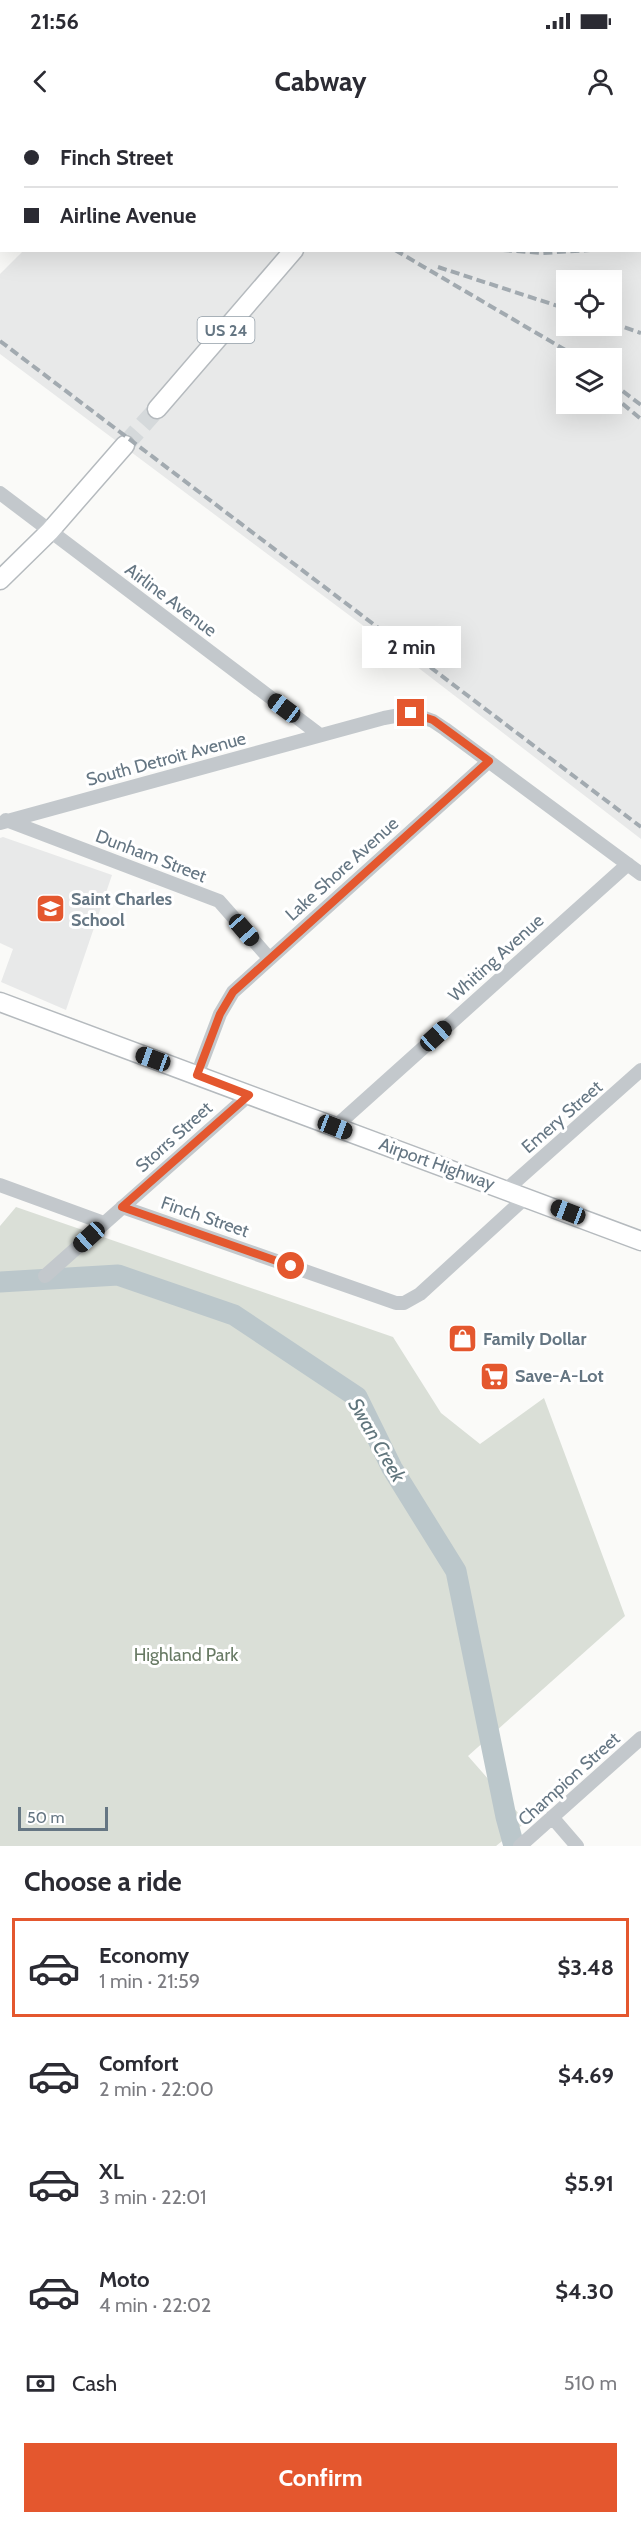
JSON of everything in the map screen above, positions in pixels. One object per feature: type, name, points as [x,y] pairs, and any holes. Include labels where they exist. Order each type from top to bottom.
[{"type":"main road","name":"US 24","points":[[157,410],[292,252]]},
{"type":"main road","points":[[0,580],[50,531],[125,445]]},
{"type":"main road","name":"Airport Highway","points":[[0,1002],[640,1240]]},
{"type":"street","name":"Airline Avenue","points":[[0,493],[320,735]]},
{"type":"street","name":"South Detroit Avenue","points":[[2,820],[411,713],[433,720],[489,761]]},
{"type":"street","points":[[489,761],[641,874]]},
{"type":"street","name":"Lake Shore Avenue","points":[[197,1075],[220,1014],[233,992],[489,761]]},
{"type":"street","name":"Dunham Street","points":[[2,820],[219,901],[269,958]]},
{"type":"street","name":"Whiting Avenue","points":[[335,1127],[628,864]]},
{"type":"street","name":"Emery Street","points":[[506,1190],[641,1071]]},
{"type":"street","name":"Storrs Street","points":[[122,1207],[249,1095]]},
{"type":"street","points":[[0,1185],[104,1223]]},
{"type":"street","name":"Finch Street","points":[[122,1207],[396,1303],[404,1303],[431,1284],[526,1197]]},
{"type":"street","points":[[45,1276],[122,1207]]},
{"type":"street","name":"Champion Street","points":[[520,1846],[641,1738]]},
{"type":"street","points":[[552,1817],[577,1846]]},
{"type":"shaded area","points":[[22,252],[641,252],[641,839],[373,633],[0,354],[0,274]]},
{"type":"shaded area","name":"Saint Charles School","points":[[3,837],[112,875],[66,1010],[1,982],[13,949],[0,943],[0,838]]},
{"type":"green space","name":"Highland Park","points":[[16,1207],[393,1337],[441,1413],[480,1444],[544,1398],[625,1616],[468,1756],[526,1822],[496,1846],[0,1846],[0,1226]]},
{"type":"waterway","name":"Swan Creek","points":[[0,1282],[118,1275],[234,1315],[357,1397],[392,1468],[456,1571],[506,1817],[514,1846]]},
{"type":"tunnel","points":[[125,445],[157,409]]},
{"type":"railway","points":[[398,252],[562,348]]},
{"type":"railway","points":[[530,252],[559,252]]},
{"type":"railway","points":[[438,267],[556,305]]},
{"type":"railway","points":[[622,326],[641,333]]},
{"type":"railway","points":[[0,341],[641,827]]},
{"type":"railway","points":[[622,391],[641,405]]},
{"type":"railway","points":[[622,403],[641,419]]},
{"type":"place","name":"Saint Charles School","points":[[50,909]]},
{"type":"place","name":"Family Dollar","points":[[462,1339]]},
{"type":"place","name":"Save-A-Lot","points":[[494,1376]]},
{"type":"route","points":[[291,1266],[122,1207],[249,1095],[197,1075],[220,1014],[233,992],[489,761],[433,720],[411,713]]}]
